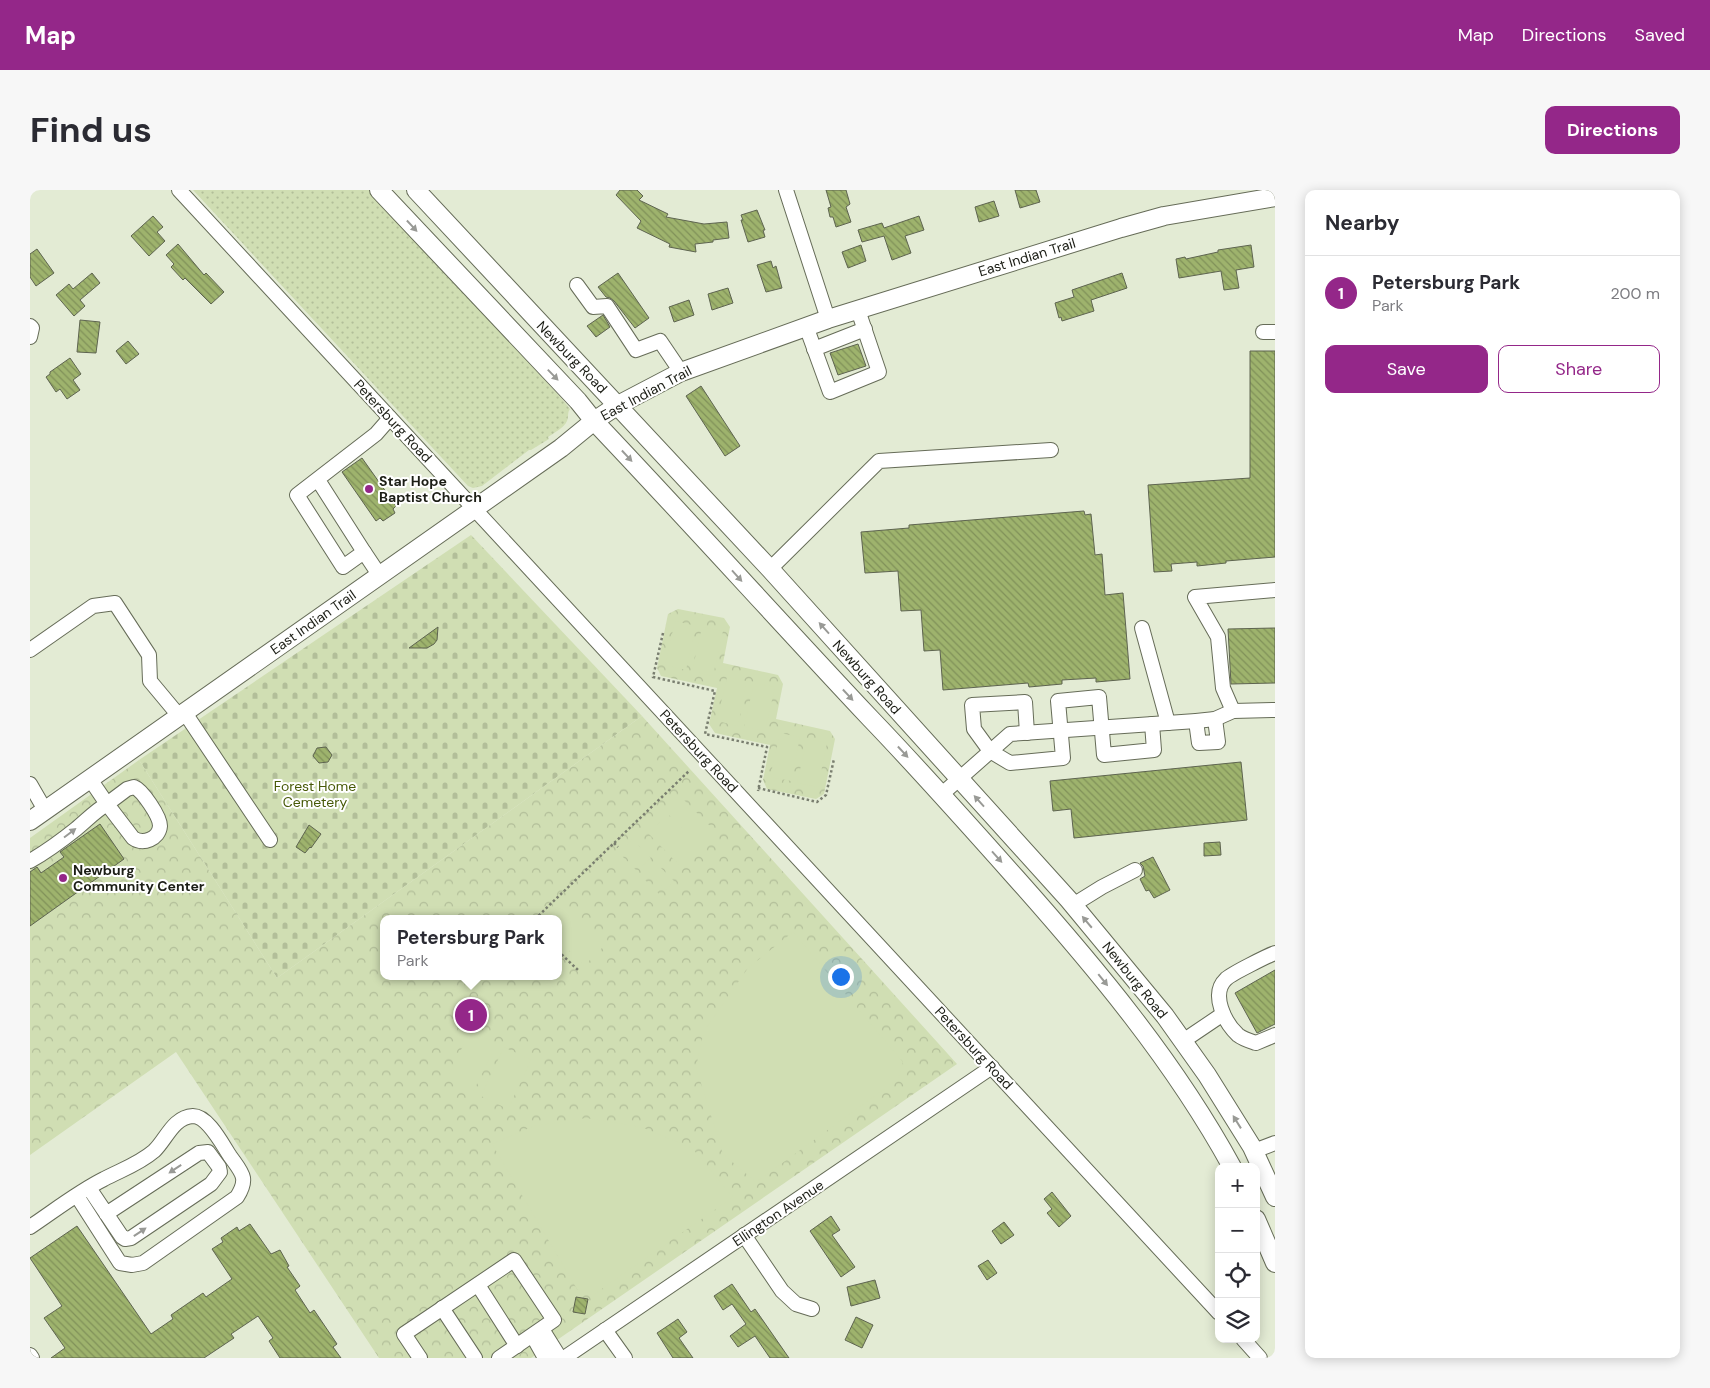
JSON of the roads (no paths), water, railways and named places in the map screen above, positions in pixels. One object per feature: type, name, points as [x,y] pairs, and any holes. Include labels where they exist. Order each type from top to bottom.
[{"type":"main road","name":"Newburg Road","points":[[379,190],[578,401],[744,584],[942,794],[1056,923],[1160,1053],[1195,1103],[1230,1163]]},
{"type":"main road","name":"Newburg Road","points":[[416,190],[770,569],[1073,906],[1165,1016],[1208,1075],[1254,1151],[1275,1197]]},
{"type":"main road","name":"East Indian Trail","points":[[30,821],[561,448],[594,420],[618,405],[681,372],[806,326],[1130,226],[1164,216],[1275,197]]},
{"type":"main road","points":[[1260,1227],[1275,1263]]},
{"type":"street","name":"Petersburg Road","points":[[179,190],[1215,1309]]},
{"type":"street","points":[[786,190],[828,319]]},
{"type":"street","points":[[577,285],[593,307],[607,306],[636,350],[660,341],[681,372]]},
{"type":"street","points":[[806,326],[830,392],[879,372],[858,310]]},
{"type":"street","points":[[814,349],[865,329]]},
{"type":"street","points":[[364,552],[343,568],[297,495],[376,434],[390,418]]},
{"type":"street","points":[[770,569],[879,461],[1052,450]]},
{"type":"street","points":[[318,480],[380,576]]},
{"type":"street","points":[[1233,711],[1223,688],[1218,637],[1195,597],[1275,590]]},
{"type":"street","points":[[30,650],[93,606],[115,603],[149,655],[150,681],[183,715],[270,840]]},
{"type":"street","points":[[1142,628],[1168,723]]},
{"type":"street","points":[[1027,733],[1025,702],[972,705],[974,729],[990,751],[1010,763],[1064,758],[1058,701],[1099,697],[1104,755],[1154,750],[1152,724]]},
{"type":"street","points":[[942,794],[1010,734],[1196,721],[1215,719],[1233,711],[1275,710]]},
{"type":"street","points":[[1196,721],[1199,743],[1218,742],[1215,719]]},
{"type":"street","points":[[30,861],[77,828],[94,812],[107,804],[127,789],[134,787],[141,791],[158,818],[160,823],[158,832],[148,840],[138,842],[107,804],[90,779]]},
{"type":"street","points":[[30,784],[45,810]]},
{"type":"street","points":[[1073,906],[1102,887],[1134,870]]},
{"type":"street","points":[[1275,953],[1226,979],[1220,988],[1218,998],[1223,1014],[1238,1034],[1256,1043],[1275,1035]]},
{"type":"street","points":[[1183,1042],[1223,1014]]},
{"type":"street","name":"Ellington Avenue","points":[[564,1358],[992,1067]]},
{"type":"street","points":[[30,1227],[89,1188],[103,1179],[136,1164],[155,1150],[178,1122],[192,1116],[206,1120],[243,1174],[243,1187],[237,1197],[143,1263],[132,1265],[120,1263],[77,1196]]},
{"type":"street","points":[[1254,1151],[1275,1142]]},
{"type":"street","points":[[89,1188],[106,1214],[122,1237],[125,1239],[131,1238],[211,1184],[220,1172],[219,1167],[208,1152],[198,1153],[106,1214]]},
{"type":"street","points":[[744,1235],[782,1291],[796,1304],[812,1309]]},
{"type":"street","points":[[420,1358],[404,1334],[514,1260],[554,1320],[538,1333],[499,1358]]},
{"type":"street","points":[[478,1285],[517,1346]]},
{"type":"street","points":[[442,1308],[475,1358]]},
{"type":"street","points":[[605,1330],[625,1358]]},
{"type":"street","points":[[538,1333],[535,1340],[545,1358]]},
{"type":"street","points":[[538,1333],[545,1334],[560,1358]]},
{"type":"street","points":[[1247,1343],[1260,1358]]},
{"type":"place","name":"Star Hope Baptist Church","points":[[369,489]]},
{"type":"place","name":"Newburg Community Center","points":[[63,878]]},
{"type":"place","name":"Petersburg Park","points":[[471,1015]]},
{"type":"park label","name":"Forest Home Cemetery","points":[[315,794]]}]
